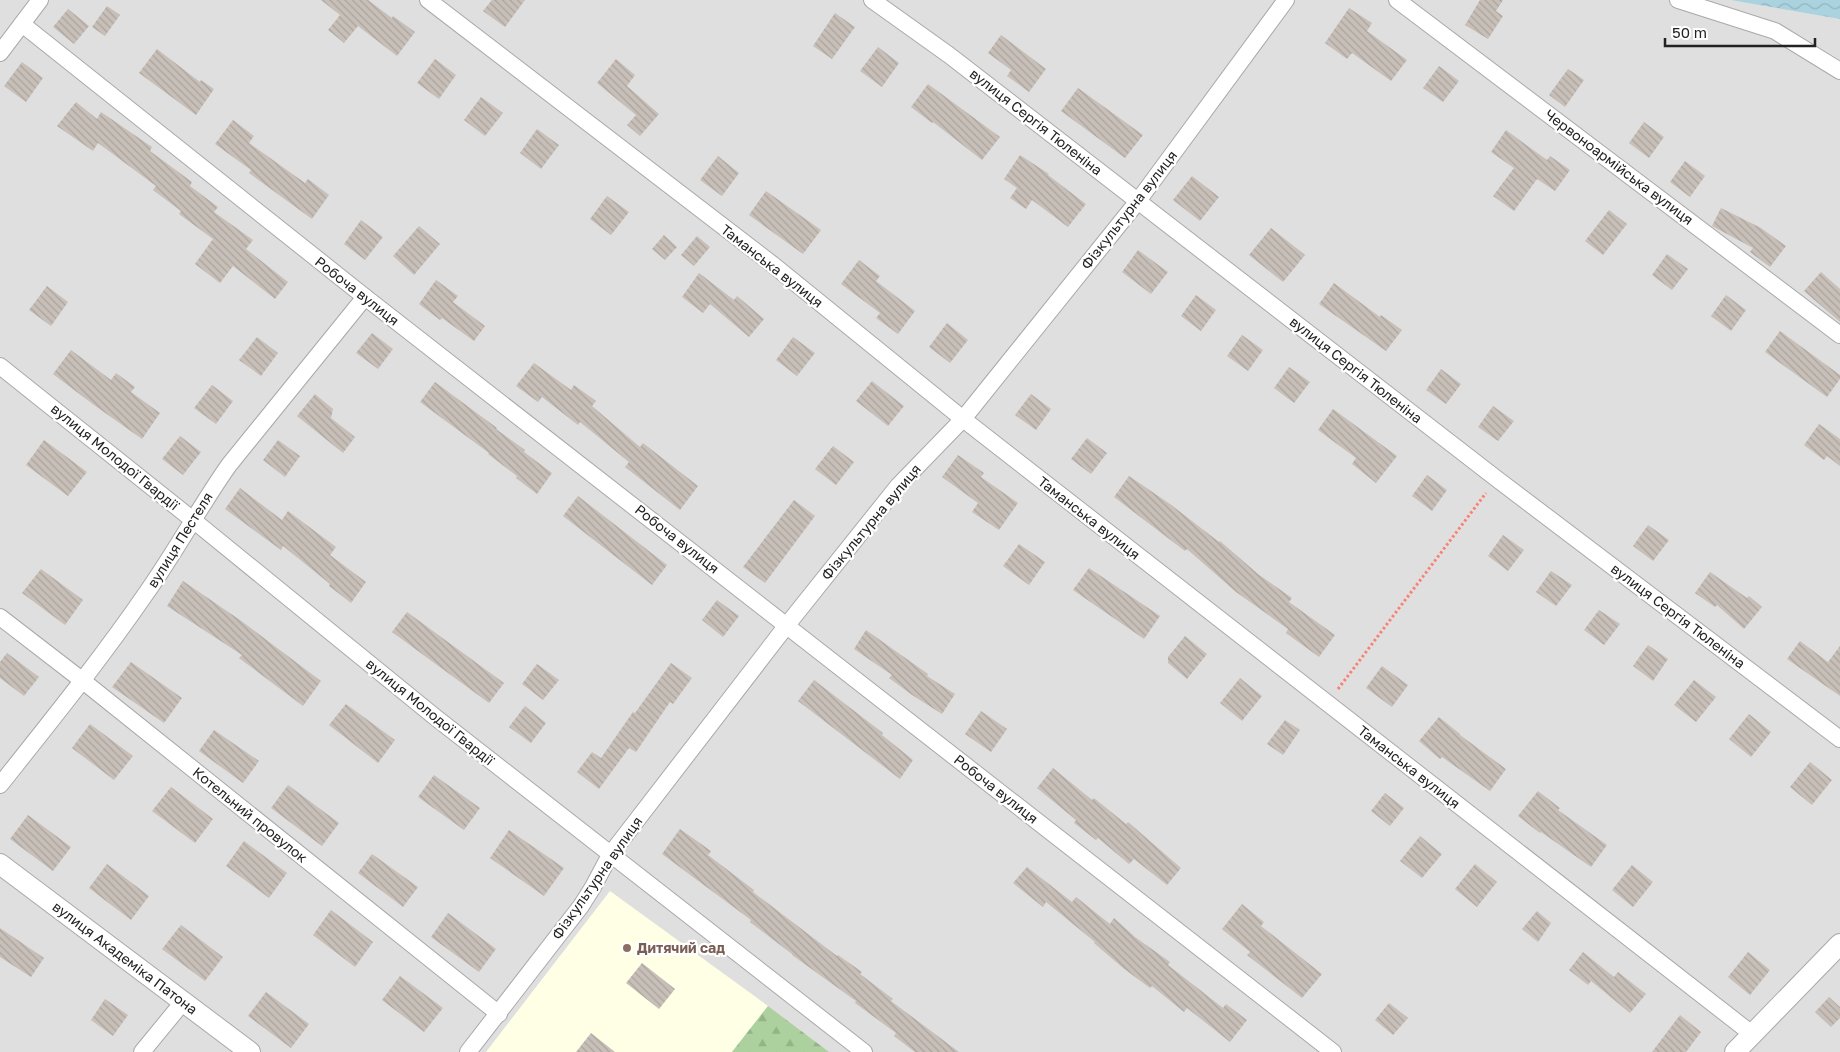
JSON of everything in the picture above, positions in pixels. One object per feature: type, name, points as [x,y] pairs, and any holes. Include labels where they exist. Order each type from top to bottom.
[{"type":"street","points":[[0,53],[40,0]]},
{"type":"street","name":"Таманська вулиця","points":[[428,0],[772,264],[963,419],[1752,1034]]},
{"type":"street","name":"вулиця Сергія Тюленіна","points":[[872,0],[949,55],[1497,479],[1840,740]]},
{"type":"street","name":"Фізкультурна вулиця","points":[[468,1052],[581,906],[610,855],[787,625],[898,486],[963,419],[1138,201],[1286,0]]},
{"type":"street","name":"Червоноармійська вулиця","points":[[1397,0],[1840,335]]},
{"type":"street","points":[[1678,0],[1775,30],[1840,71]]},
{"type":"street","name":"Робоча вулиця","points":[[22,24],[365,297],[1333,1052]]},
{"type":"street","name":"вулиця Пестеля","points":[[0,785],[83,680],[147,593],[229,465],[365,297]]},
{"type":"street","name":"вулиця Молодої Гвардії","points":[[0,366],[435,717],[864,1052]]},
{"type":"street","name":"Котельний провулок","points":[[0,617],[83,680],[499,1014]]},
{"type":"street","name":"вулиця Академіка Патона","points":[[0,864],[250,1052]]},
{"type":"street","points":[[1736,1052],[1840,944]]},
{"type":"street","points":[[142,1052],[183,1002]]},
{"type":"path","points":[[1327,704],[1497,479]]},
{"type":"shaded area","points":[[0,0],[1840,0],[1840,1052],[0,1052]]},
{"type":"shaded area","name":"Дитячий сад","points":[[610,891],[768,1006],[732,1052],[486,1052]]},
{"type":"green space","points":[[768,1006],[829,1052],[732,1052]]},
{"type":"water","points":[[1731,0],[1840,0],[1840,19]]},
{"type":"building","points":[[321,0],[368,0],[415,32],[397,56],[358,26],[344,43],[328,30],[340,15]]},
{"type":"building","points":[[492,0],[525,0],[505,27],[483,11]]},
{"type":"building","points":[[1480,0],[1503,0],[1496,11],[1503,16],[1488,39],[1465,25]]},
{"type":"building","points":[[107,6],[120,15],[105,36],[92,27]]},
{"type":"building","points":[[1349,8],[1372,23],[1367,31],[1407,60],[1391,81],[1352,53],[1347,59],[1325,43]]},
{"type":"building","points":[[68,9],[89,26],[74,44],[53,27]]},
{"type":"building","points":[[835,13],[855,27],[832,59],[813,46]]},
{"type":"building","points":[[1001,35],[1046,69],[1029,92],[1007,76],[1011,70],[988,53]]},
{"type":"building","points":[[878,47],[899,63],[882,87],[860,71]]},
{"type":"building","points":[[157,49],[200,82],[201,80],[214,89],[196,115],[139,73]]},
{"type":"building","points":[[435,59],[456,75],[439,99],[417,83]]},
{"type":"building","points":[[616,59],[635,75],[627,86],[659,114],[640,136],[627,125],[636,115],[597,83]]},
{"type":"building","points":[[22,62],[43,78],[26,102],[4,86]]},
{"type":"building","points":[[1439,66],[1459,81],[1443,102],[1423,88]]},
{"type":"building","points":[[1568,69],[1584,80],[1565,107],[1549,95]]},
{"type":"building","points":[[928,84],[1000,137],[982,160],[911,107]]},
{"type":"building","points":[[1078,88],[1143,135],[1125,158],[1061,111]]},
{"type":"building","points":[[481,97],[503,113],[485,136],[464,120]]},
{"type":"building","points":[[76,102],[97,119],[101,112],[152,147],[150,151],[192,182],[190,186],[218,207],[214,212],[253,240],[246,249],[288,282],[275,299],[233,266],[220,283],[195,264],[213,239],[179,214],[181,211],[153,190],[156,186],[98,143],[93,151],[57,126]]},
{"type":"building","points":[[233,120],[254,136],[249,143],[305,183],[308,179],[329,195],[312,219],[249,173],[251,170],[215,144]]},
{"type":"building","points":[[1644,122],[1664,137],[1649,158],[1629,143]]},
{"type":"building","points":[[537,129],[559,145],[541,169],[520,153]]},
{"type":"building","points":[[1506,130],[1547,160],[1550,156],[1570,170],[1555,191],[1537,179],[1514,211],[1493,196],[1514,168],[1491,152]]},
{"type":"building","points":[[1020,155],[1049,174],[1086,204],[1068,227],[1032,200],[1026,209],[1010,198],[1017,188],[1004,179]]},
{"type":"building","points":[[718,156],[739,173],[722,196],[700,180]]},
{"type":"building","points":[[1685,161],[1705,176],[1690,197],[1670,182]]},
{"type":"building","points":[[1192,176],[1219,197],[1200,221],[1173,200]]},
{"type":"building","points":[[766,191],[821,230],[803,254],[749,215]]},
{"type":"building","points":[[607,196],[629,212],[611,235],[590,219]]},
{"type":"building","points":[[1721,208],[1761,228],[1786,246],[1770,267],[1750,252],[1753,248],[1712,226]]},
{"type":"building","points":[[1609,210],[1627,224],[1603,255],[1585,241]]},
{"type":"building","points":[[361,220],[383,237],[365,260],[344,244]]},
{"type":"building","points":[[419,226],[440,244],[414,275],[393,256]]},
{"type":"building","points":[[1271,228],[1305,255],[1283,282],[1249,255]]},
{"type":"building","points":[[664,235],[677,247],[665,260],[652,249]]},
{"type":"building","points":[[697,236],[710,247],[694,266],[681,255]]},
{"type":"building","points":[[1138,250],[1168,272],[1151,294],[1122,272]]},
{"type":"building","points":[[1667,254],[1688,269],[1672,290],[1652,275]]},
{"type":"building","points":[[859,260],[880,276],[876,281],[915,311],[898,334],[876,318],[880,313],[841,284]]},
{"type":"building","points":[[1821,272],[1840,289],[1840,322],[1804,291]]},
{"type":"building","points":[[699,273],[734,300],[737,296],[764,319],[749,337],[710,304],[703,313],[682,297]]},
{"type":"building","points":[[436,280],[458,296],[453,302],[485,326],[474,341],[442,318],[440,320],[419,304]]},
{"type":"building","points":[[1334,283],[1380,317],[1381,315],[1402,330],[1386,351],[1319,304]]},
{"type":"building","points":[[47,286],[68,302],[51,326],[29,310]]},
{"type":"building","points":[[1196,295],[1216,310],[1201,331],[1181,316]]},
{"type":"building","points":[[1726,295],[1746,310],[1731,331],[1711,316]]},
{"type":"building","points":[[947,323],[968,340],[950,363],[929,347]]},
{"type":"building","points":[[1780,331],[1840,375],[1840,379],[1827,397],[1765,352]]},
{"type":"building","points":[[372,333],[393,349],[378,369],[356,353]]},
{"type":"building","points":[[1242,335],[1263,350],[1248,371],[1227,356]]},
{"type":"building","points":[[257,337],[278,353],[261,376],[239,360]]},
{"type":"building","points":[[793,337],[815,353],[797,376],[776,360]]},
{"type":"building","points":[[71,350],[111,380],[116,373],[135,387],[131,392],[160,413],[142,439],[53,374]]},
{"type":"building","points":[[534,363],[571,390],[574,385],[596,401],[592,406],[640,447],[643,443],[698,486],[680,510],[625,467],[629,462],[580,422],[578,425],[542,397],[538,402],[516,386]]},
{"type":"building","points":[[1289,367],[1310,382],[1294,403],[1274,388]]},
{"type":"building","points":[[1441,369],[1461,384],[1446,404],[1426,390]]},
{"type":"building","points":[[872,381],[904,406],[888,426],[856,401]]},
{"type":"building","points":[[435,382],[497,428],[552,473],[537,494],[489,453],[420,402]]},
{"type":"building","points":[[212,385],[233,401],[216,424],[194,408]]},
{"type":"building","points":[[315,394],[333,409],[331,418],[355,437],[343,453],[297,416]]},
{"type":"building","points":[[1031,394],[1051,409],[1036,430],[1015,415]]},
{"type":"building","points":[[1493,406],[1514,421],[1498,441],[1478,427]]},
{"type":"building","points":[[1333,409],[1397,456],[1376,483],[1352,464],[1356,458],[1318,430]]},
{"type":"building","points":[[1819,424],[1840,439],[1840,466],[1827,456],[1824,460],[1804,445]]},
{"type":"building","points":[[180,436],[201,452],[183,475],[162,459]]},
{"type":"building","points":[[1087,438],[1107,453],[1091,474],[1071,459]]},
{"type":"building","points":[[44,440],[87,472],[68,496],[26,465]]},
{"type":"building","points":[[278,440],[300,456],[285,477],[263,460]]},
{"type":"building","points":[[833,446],[854,462],[836,485],[815,469]]},
{"type":"building","points":[[958,455],[984,473],[981,477],[1018,503],[999,530],[972,512],[978,503],[942,477]]},
{"type":"building","points":[[1427,475],[1447,490],[1432,511],[1412,496]]},
{"type":"building","points":[[1129,476],[1220,541],[1258,574],[1292,598],[1289,602],[1335,635],[1319,657],[1286,633],[1288,629],[1236,592],[1187,549],[1185,551],[1114,497]]},
{"type":"building","points":[[240,488],[282,520],[288,511],[336,547],[330,555],[366,582],[351,603],[283,546],[281,550],[225,509]]},
{"type":"building","points":[[578,496],[667,565],[652,585],[563,516]]},
{"type":"building","points":[[794,500],[815,516],[765,583],[743,567]]},
{"type":"building","points":[[1648,525],[1669,540],[1653,561],[1633,546]]},
{"type":"building","points":[[1503,535],[1524,550],[1508,571],[1488,556]]},
{"type":"building","points":[[1019,544],[1045,562],[1029,585],[1003,566]]},
{"type":"building","points":[[1089,568],[1160,616],[1144,639],[1073,590]]},
{"type":"building","points":[[41,569],[83,600],[65,625],[22,593]]},
{"type":"building","points":[[1551,571],[1572,585],[1556,606],[1536,592]]},
{"type":"building","points":[[1710,572],[1747,598],[1749,596],[1762,607],[1744,629],[1717,605],[1715,607],[1695,593]]},
{"type":"building","points":[[183,581],[240,620],[321,681],[303,706],[239,658],[242,655],[167,606]]},
{"type":"building","points":[[717,600],[739,616],[723,637],[702,620]]},
{"type":"building","points":[[1599,610],[1620,624],[1604,645],[1584,630]]},
{"type":"building","points":[[407,612],[504,683],[489,703],[392,632]]},
{"type":"building","points":[[866,630],[928,674],[927,676],[955,694],[942,714],[912,695],[889,678],[892,675],[854,649]]},
{"type":"building","points":[[1185,636],[1207,654],[1187,679],[1168,663],[1168,657]]},
{"type":"building","points":[[1800,641],[1828,662],[1840,646],[1840,696],[1787,659]]},
{"type":"building","points":[[1648,645],[1668,659],[1653,681],[1633,666]]},
{"type":"building","points":[[7,653],[39,677],[24,696],[0,678],[0,662]]},
{"type":"building","points":[[131,662],[182,698],[164,723],[112,687]]},
{"type":"building","points":[[671,663],[692,678],[673,704],[670,702],[636,752],[629,748],[599,789],[577,772],[592,752],[601,758],[633,712],[635,713]]},
{"type":"building","points":[[537,664],[559,680],[543,700],[522,684]]},
{"type":"building","points":[[1382,666],[1408,685],[1392,707],[1366,688]]},
{"type":"building","points":[[1240,678],[1262,696],[1242,721],[1220,703]]},
{"type":"building","points":[[814,680],[883,733],[882,735],[913,760],[900,779],[798,701]]},
{"type":"building","points":[[1694,680],[1716,697],[1696,722],[1674,705]]},
{"type":"building","points":[[346,704],[395,740],[378,763],[329,725]]},
{"type":"building","points":[[525,706],[546,723],[531,743],[509,727]]},
{"type":"building","points":[[981,711],[1007,729],[991,752],[965,734]]},
{"type":"building","points":[[1749,714],[1771,732],[1751,757],[1729,739]]},
{"type":"building","points":[[1439,717],[1506,769],[1490,791],[1442,757],[1440,759],[1419,741]]},
{"type":"building","points":[[1285,720],[1300,730],[1283,755],[1267,744]]},
{"type":"building","points":[[90,724],[133,756],[114,780],[72,748]]},
{"type":"building","points":[[214,730],[259,761],[243,783],[199,751]]},
{"type":"building","points":[[1810,762],[1832,780],[1812,805],[1790,787]]},
{"type":"building","points":[[1053,768],[1092,800],[1094,798],[1126,824],[1128,822],[1181,868],[1167,885],[1134,859],[1129,864],[1098,838],[1096,840],[1074,823],[1076,820],[1037,788]]},
{"type":"building","points":[[434,775],[480,808],[464,830],[418,797]]},
{"type":"building","points":[[288,785],[339,823],[322,846],[271,808]]},
{"type":"building","points":[[171,787],[213,819],[195,843],[152,811]]},
{"type":"building","points":[[1538,791],[1560,808],[1558,810],[1607,845],[1591,867],[1518,816]]},
{"type":"building","points":[[1385,793],[1404,808],[1390,826],[1371,811]]},
{"type":"building","points":[[28,815],[71,847],[53,871],[10,839]]},
{"type":"building","points":[[680,829],[711,851],[708,855],[754,890],[753,892],[837,956],[862,972],[860,974],[893,999],[891,1001],[959,1052],[915,1052],[894,1036],[896,1033],[855,1003],[856,1001],[792,955],[750,922],[751,920],[662,854]]},
{"type":"building","points":[[509,830],[564,868],[544,896],[490,858]]},
{"type":"building","points":[[1420,836],[1442,854],[1422,878],[1400,861]]},
{"type":"building","points":[[244,841],[287,873],[269,898],[226,866]]},
{"type":"building","points":[[372,854],[418,887],[403,907],[358,873]]},
{"type":"building","points":[[107,864],[149,896],[131,920],[89,888]]},
{"type":"building","points":[[1475,864],[1497,882],[1477,907],[1455,889]]},
{"type":"building","points":[[1632,865],[1653,882],[1633,907],[1612,890]]},
{"type":"building","points":[[1027,867],[1072,902],[1076,897],[1110,924],[1114,918],[1135,937],[1170,962],[1168,965],[1223,1008],[1226,1004],[1247,1020],[1230,1042],[1187,1008],[1184,1012],[1152,986],[1150,988],[1123,968],[1095,942],[1046,902],[1043,907],[1013,883]]},
{"type":"building","points":[[1242,904],[1264,922],[1261,926],[1322,974],[1302,998],[1247,955],[1250,952],[1222,929]]},
{"type":"building","points":[[331,910],[373,942],[355,967],[313,935]]},
{"type":"building","points":[[1537,911],[1551,923],[1538,942],[1522,929]]},
{"type":"building","points":[[448,913],[496,949],[479,972],[431,937]]},
{"type":"building","points":[[181,925],[223,957],[205,981],[162,949]]},
{"type":"building","points":[[0,928],[44,958],[31,977],[0,957]]},
{"type":"building","points":[[1583,952],[1614,977],[1618,972],[1646,994],[1630,1013],[1591,981],[1588,985],[1569,970]]},
{"type":"building","points":[[1748,952],[1770,970],[1750,995],[1728,977]]},
{"type":"building","points":[[642,963],[675,989],[659,1009],[626,983]]},
{"type":"building","points":[[400,976],[443,1008],[424,1032],[382,1000]]},
{"type":"building","points":[[266,992],[309,1024],[291,1048],[248,1016]]},
{"type":"building","points":[[1829,997],[1840,1007],[1840,1018],[1831,1027],[1815,1012]]},
{"type":"building","points":[[105,999],[128,1015],[113,1036],[91,1020]]},
{"type":"building","points":[[1389,1003],[1408,1018],[1393,1035],[1375,1020]]},
{"type":"building","points":[[1680,1015],[1701,1032],[1686,1052],[1652,1052]]},
{"type":"building","points":[[591,1033],[615,1052],[576,1052]]},
{"type":"place","name":"Дитячий сад","points":[[627,948]]}]
